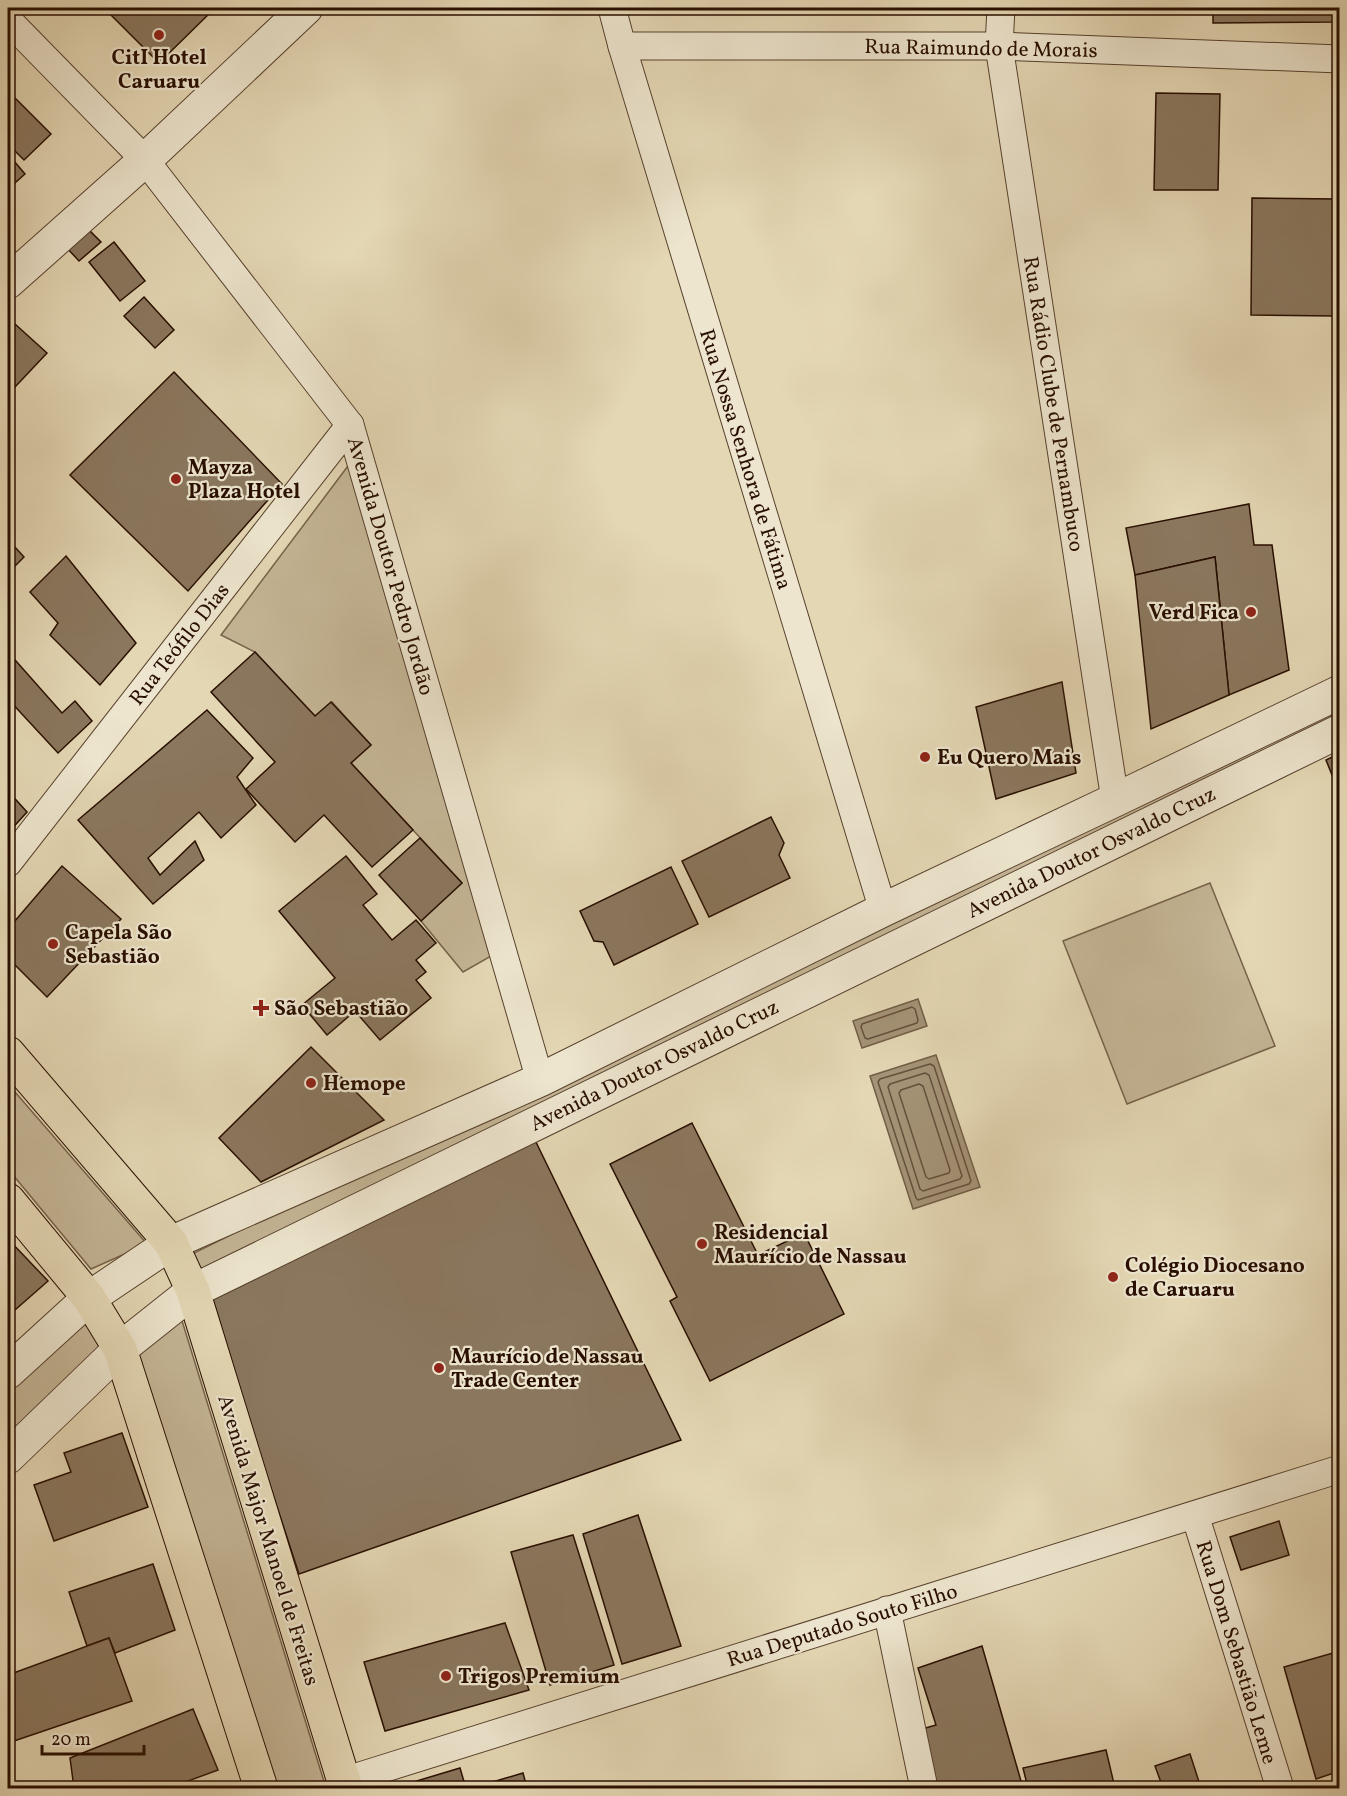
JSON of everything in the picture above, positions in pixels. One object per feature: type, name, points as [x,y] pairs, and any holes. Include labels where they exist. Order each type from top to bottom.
[{"type":"main road","name":"Avenida Major Manoel de Freitas","points":[[8,1053],[171,1243],[192,1291],[345,1785]]},
{"type":"main road","points":[[8,1200],[89,1298],[120,1349],[261,1788]]},
{"type":"street","points":[[8,282],[145,160],[306,8]]},
{"type":"street","name":"Rua Nossa Senhora de Fátima","points":[[612,8],[882,910]]},
{"type":"street","name":"Rua Rádio Clube de Pernambuco","points":[[1001,8],[999,46],[1115,800]]},
{"type":"street","name":"Avenida Doutor Pedro Jordão","points":[[8,20],[145,160],[351,426],[540,1080]]},
{"type":"street","name":"Rua Raimundo de Morais","points":[[622,46],[999,46],[1340,59]]},
{"type":"street","name":"Rua Teófilo Dias","points":[[8,862],[351,426]]},
{"type":"street","name":"Avenida Doutor Osvaldo Cruz","points":[[8,1372],[89,1298],[171,1243],[540,1080],[882,910],[1340,692]]},
{"type":"street","name":"Avenida Doutor Osvaldo Cruz","points":[[8,1457],[120,1349],[192,1291],[1340,730]]},
{"type":"street","name":"Rua Deputado Souto Filho","points":[[345,1785],[887,1610],[1340,1469]]},
{"type":"street","name":"Rua Dom Sebastião Leme","points":[[1195,1515],[1280,1788]]},
{"type":"street","points":[[887,1610],[924,1788]]},
{"type":"shaded area","points":[[351,462],[493,955],[463,972],[421,921],[462,883],[351,763],[371,745],[332,702],[315,716],[255,652],[221,635]]},
{"type":"shaded area","points":[[1339,695],[1339,727],[193,1282],[186,1257],[884,913]]},
{"type":"shaded area","points":[[1210,883],[1275,1046],[1127,1104],[1063,941]]},
{"type":"shaded area","points":[[8,1084],[147,1244],[91,1269],[8,1169]]},
{"type":"shaded area","points":[[87,1311],[106,1348],[8,1443],[8,1386]]},
{"type":"shaded area","points":[[179,1311],[326,1788],[276,1788],[136,1349]]},
{"type":"water","points":[[918,999],[927,1026],[862,1048],[853,1021]]},
{"type":"water","points":[[936,1055],[980,1187],[913,1209],[870,1076]]},
{"type":"building","name":"CitI Hotel Caruaru","points":[[104,8],[215,8],[159,63]]},
{"type":"building","points":[[1213,8],[1340,8],[1340,22],[1213,23]]},
{"type":"building","points":[[1156,93],[1220,94],[1218,190],[1154,190]]},
{"type":"building","points":[[12,95],[51,134],[24,160],[8,144],[8,99]]},
{"type":"building","points":[[8,154],[25,174],[8,189]]},
{"type":"building","points":[[1252,198],[1336,199],[1334,316],[1251,315]]},
{"type":"building","points":[[89,230],[101,242],[79,261],[67,248]]},
{"type":"building","points":[[114,242],[145,281],[120,301],[89,262]]},
{"type":"building","points":[[144,297],[174,330],[155,348],[124,316]]},
{"type":"building","points":[[15,324],[47,353],[15,387],[8,381],[8,331]]},
{"type":"building","name":"Mayza Plaza Hotel","points":[[174,372],[282,484],[188,591],[70,475]]},
{"type":"building","name":"Verd Fica","points":[[1249,504],[1254,545],[1272,545],[1289,670],[1229,695],[1215,557],[1135,575],[1126,528]]},
{"type":"building","points":[[14,546],[24,557],[8,573],[8,551]]},
{"type":"building","points":[[66,556],[136,643],[100,685],[50,635],[58,623],[30,592]]},
{"type":"building","points":[[1215,557],[1229,695],[1151,729],[1135,575]]},
{"type":"building","points":[[8,652],[62,713],[75,701],[92,721],[58,753],[8,699]]},
{"type":"building","points":[[255,652],[315,716],[331,702],[371,745],[351,763],[413,830],[372,867],[324,815],[295,842],[246,789],[275,762],[211,692]]},
{"type":"building","points":[[1062,682],[1076,773],[996,799],[976,707]]},
{"type":"building","points":[[207,710],[253,758],[237,777],[256,805],[221,838],[199,812],[148,858],[160,875],[195,841],[204,860],[153,904],[78,820]]},
{"type":"building","points":[[1340,753],[1340,795],[1326,760]]},
{"type":"building","points":[[8,791],[27,812],[8,833]]},
{"type":"building","points":[[771,817],[784,843],[779,855],[790,878],[709,917],[682,861]]},
{"type":"building","points":[[420,838],[462,883],[421,921],[379,875]]},
{"type":"building","points":[[346,856],[377,894],[363,905],[392,940],[416,920],[436,943],[416,960],[426,972],[416,980],[431,998],[380,1040],[355,1011],[327,1035],[302,1005],[335,978],[279,911]]},
{"type":"building","name":"Capela São Sebastião","points":[[62,866],[121,919],[47,997],[8,958],[8,929]]},
{"type":"building","points":[[671,867],[698,924],[614,965],[603,942],[594,941],[580,911]]},
{"type":"building","name":"Hemope","points":[[311,1047],[384,1120],[261,1182],[219,1138]]},
{"type":"building","name":"Residencial Maurício de Nassau","points":[[692,1123],[758,1255],[804,1233],[844,1314],[710,1381],[670,1301],[677,1297],[610,1164]]},
{"type":"building","name":"Maurício de Nassau Trade Center","points":[[534,1138],[681,1440],[299,1574],[208,1296]]},
{"type":"building","points":[[8,1241],[48,1281],[8,1316]]},
{"type":"building","points":[[122,1433],[148,1507],[54,1541],[34,1485],[71,1472],[64,1453]]},
{"type":"building","points":[[638,1515],[681,1646],[622,1664],[583,1534]]},
{"type":"building","points":[[1279,1521],[1289,1555],[1241,1570],[1230,1537]]},
{"type":"building","points":[[573,1535],[614,1665],[550,1685],[511,1552]]},
{"type":"building","points":[[153,1564],[175,1630],[115,1653],[109,1638],[87,1646],[69,1592]]},
{"type":"building","name":"Trigos Premium","points":[[505,1623],[529,1690],[385,1731],[364,1662]]},
{"type":"building","points":[[109,1638],[132,1701],[11,1742],[8,1728],[8,1675]]},
{"type":"building","points":[[982,1646],[1023,1788],[934,1788],[922,1729],[936,1725],[918,1668]]},
{"type":"building","points":[[1340,1651],[1340,1771],[1316,1779],[1284,1667]]},
{"type":"building","points":[[193,1709],[218,1770],[169,1788],[93,1788],[91,1785],[74,1788],[70,1758]]},
{"type":"building","points":[[1106,1750],[1115,1788],[1028,1788],[1023,1768]]},
{"type":"building","points":[[1190,1754],[1201,1788],[1163,1788],[1155,1766]]},
{"type":"building","points":[[460,1768],[465,1785],[452,1788],[401,1788],[400,1786]]},
{"type":"building","points":[[523,1773],[527,1788],[472,1788]]},
{"type":"place","name":"CitI Hotel Caruaru","points":[[159,35]]},
{"type":"place","name":"Mayza Plaza Hotel","points":[[176,479]]},
{"type":"place","name":"Verd Fica","points":[[1251,612]]},
{"type":"place","name":"Eu Quero Mais","points":[[925,757]]},
{"type":"place","name":"Capela São Sebastião","points":[[53,944]]},
{"type":"place","name":"São Sebastião","points":[[261,1008]]},
{"type":"place","name":"Hemope","points":[[311,1083]]},
{"type":"place","name":"Residencial Maurício de Nassau","points":[[702,1244]]},
{"type":"place","name":"Colégio Diocesano de Caruaru","points":[[1113,1277]]},
{"type":"place","name":"Maurício de Nassau Trade Center","points":[[439,1368]]},
{"type":"place","name":"Trigos Premium","points":[[446,1676]]}]
